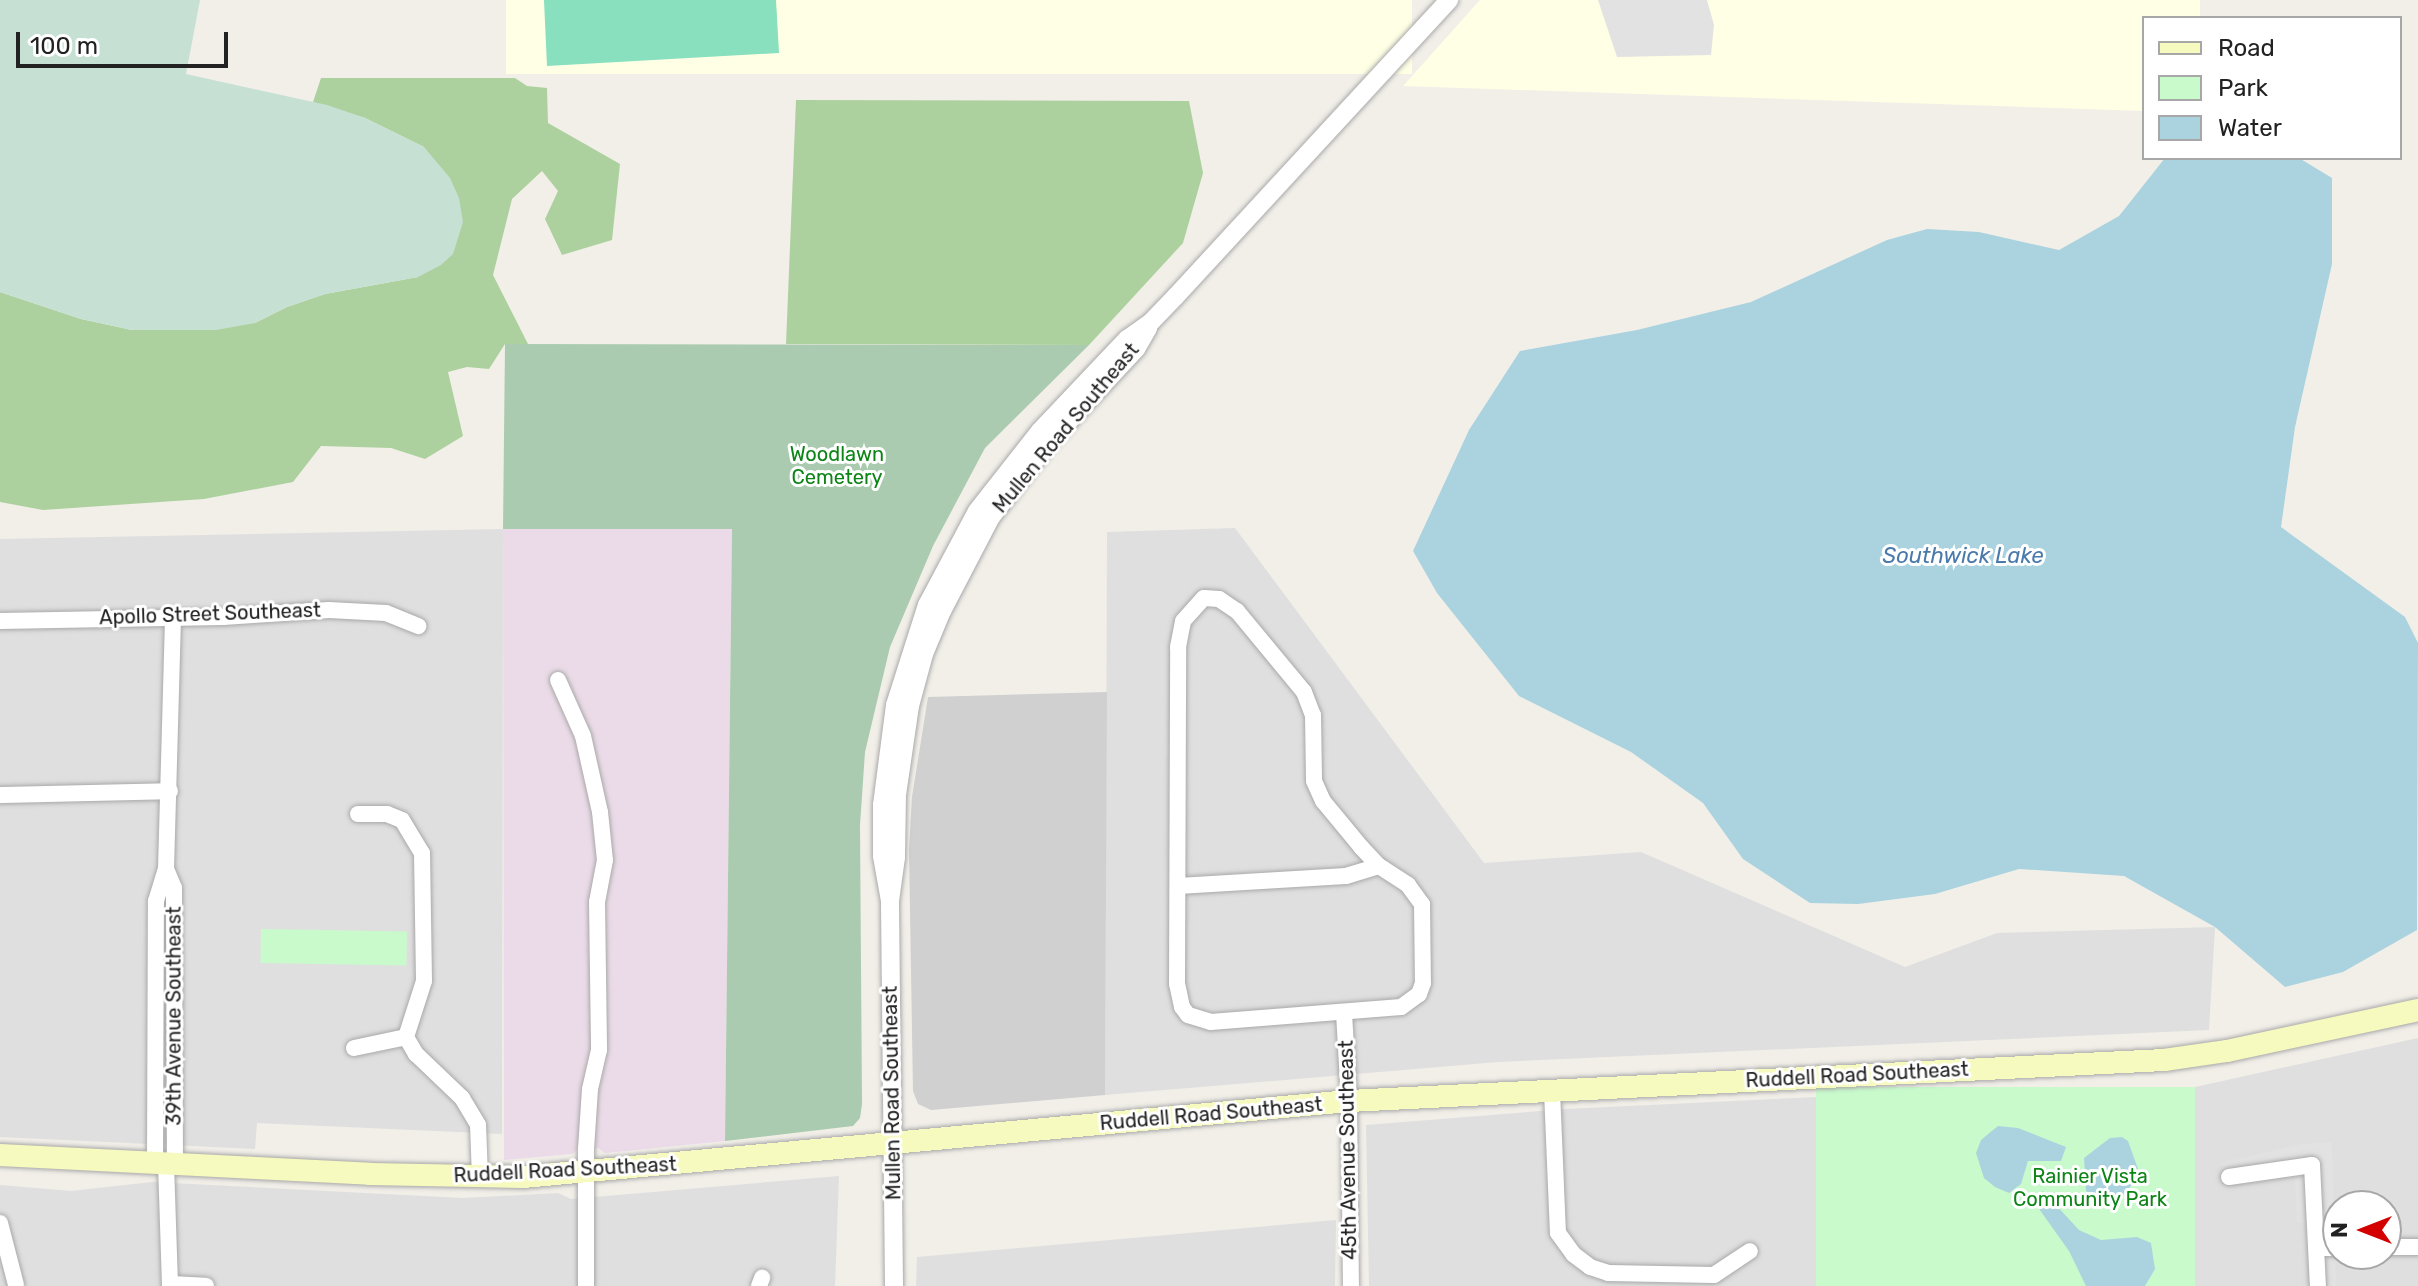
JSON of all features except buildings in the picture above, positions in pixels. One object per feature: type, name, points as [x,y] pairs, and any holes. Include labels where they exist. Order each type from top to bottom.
[{"type":"main road","name":"Ruddell Road Southeast","points":[[0,1155],[480,1178],[587,1172],[1349,1101],[2164,1060],[2227,1051],[2418,1010]]},
{"type":"street","name":"Mullen Road Southeast","points":[[894,1286],[890,901],[896,857],[897,795],[910,706],[942,611],[971,550],[1016,482],[1136,349],[1151,322],[1449,0]]},
{"type":"street","points":[[1212,597],[1237,611],[1304,692],[1313,715],[1312,766],[1317,792],[1379,866],[1408,885],[1422,904],[1423,983],[1419,994],[1401,1007],[1344,1013],[1211,1022],[1188,1015],[1178,998],[1178,886],[1180,634],[1183,621],[1197,601],[1212,597]]},
{"type":"street","name":"Apollo Street Southeast","points":[[0,621],[329,610],[386,613],[418,626]]},
{"type":"street","name":"39th Avenue Southeast","points":[[170,1285],[156,901],[166,869],[173,616]]},
{"type":"street","points":[[558,680],[583,736],[600,812],[605,860],[597,902],[599,1050],[590,1089],[586,1286]]},
{"type":"street","points":[[0,795],[170,791]]},
{"type":"street","points":[[358,814],[387,814],[402,820],[422,853],[424,981],[408,1022],[406,1037],[416,1054],[462,1098],[478,1125],[480,1178]]},
{"type":"street","points":[[1178,886],[1346,876],[1379,866]]},
{"type":"street","name":"45th Avenue Southeast","points":[[1344,1013],[1349,1101],[1351,1286]]},
{"type":"street","points":[[354,1048],[406,1037]]},
{"type":"street","points":[[1552,1091],[1554,1207],[1558,1233],[1573,1254],[1590,1267],[1608,1273],[1714,1275],[1750,1251]]},
{"type":"street","points":[[2229,1177],[2312,1165],[2318,1286]]},
{"type":"street","points":[[0,1223],[16,1285]]},
{"type":"street","points":[[170,1285],[206,1286]]},
{"type":"shaded area","points":[[0,0],[200,0],[186,74],[327,105],[365,118],[424,147],[450,178],[459,198],[463,222],[453,254],[441,265],[418,277],[325,294],[287,307],[255,323],[216,330],[132,330],[81,319],[0,292]]},
{"type":"shaded area","points":[[506,0],[1412,0],[1412,74],[506,74]]},
{"type":"shaded area","points":[[1480,0],[2200,0],[2200,16],[2142,16],[2142,111],[1403,86]]},
{"type":"shaded area","points":[[1598,0],[1707,0],[1714,25],[1711,55],[1617,57]]},
{"type":"shaded area","points":[[1235,528],[1484,863],[1641,852],[1905,967],[1997,933],[2215,927],[2209,1030],[1498,1062],[1105,1095],[1107,532]]},
{"type":"shaded area","points":[[503,529],[502,1134],[257,1123],[255,1149],[0,1137],[0,539]]},
{"type":"shaded area","points":[[503,529],[732,529],[725,1141],[605,1153],[598,1148],[578,1149],[572,1154],[504,1160]]},
{"type":"shaded area","points":[[1107,692],[1105,1095],[931,1110],[918,1104],[913,1091],[909,850],[912,797],[928,697]]},
{"type":"shaded area","points":[[2418,1038],[2418,1286],[2194,1286],[2195,1087]]},
{"type":"shaded area","points":[[1816,1097],[1822,1286],[1369,1286],[1366,1125],[1565,1109]]},
{"type":"shaded area","points":[[2332,1142],[2333,1190],[2322,1190],[2322,1270],[2336,1270],[2336,1286],[2312,1286],[2310,1245],[2305,1223],[2297,1222],[2295,1179],[2291,1171],[2228,1183],[2221,1163],[2301,1144]]},
{"type":"shaded area","points":[[839,1176],[835,1286],[0,1286],[0,1185],[71,1191],[152,1182],[463,1198],[558,1193],[571,1199]]},
{"type":"shaded area","points":[[1336,1220],[1335,1286],[916,1286],[917,1257]]},
{"type":"green space","points":[[544,0],[776,0],[779,53],[547,66]]},
{"type":"green space","points":[[321,78],[515,78],[527,86],[547,88],[548,123],[620,164],[612,240],[562,255],[545,219],[558,191],[542,171],[512,199],[493,275],[528,344],[505,344],[489,369],[467,367],[448,372],[463,436],[425,459],[391,448],[321,446],[293,482],[204,499],[43,510],[0,502],[0,292],[81,319],[132,330],[255,323],[287,307],[325,294],[418,277],[424,147],[365,118],[313,102]]},
{"type":"green space","points":[[796,100],[1189,101],[1203,173],[1183,243],[1089,345],[786,344]]},
{"type":"green space","name":"Woodlawn Cemetery","points":[[505,344],[1089,345],[985,448],[933,546],[890,647],[865,752],[860,825],[862,1104],[860,1118],[853,1126],[725,1141],[732,529],[503,529]]},
{"type":"green space","points":[[261,929],[407,932],[406,966],[260,963]]},
{"type":"green space","name":"Rainier Vista Community Park","points":[[1816,1087],[2195,1087],[2195,1286],[1816,1286]]},
{"type":"water","name":"Southwick Lake","points":[[2163,160],[2302,160],[2332,178],[2332,264],[2295,427],[2281,527],[2405,617],[2418,643],[2417,930],[2343,972],[2285,987],[2215,927],[2124,876],[2019,869],[1935,894],[1858,904],[1810,903],[1743,859],[1703,803],[1631,752],[1519,696],[1437,593],[1413,551],[1469,430],[1520,351],[1637,330],[1751,302],[1887,240],[1927,229],[1979,232],[2059,250],[2119,216]]},
{"type":"water","points":[[1998,1126],[2018,1128],[2066,1147],[2061,1161],[2028,1161],[2021,1184],[2009,1193],[1995,1187],[1984,1178],[1976,1153],[1981,1140]]},
{"type":"water","points":[[2122,1137],[2128,1141],[2138,1169],[2133,1183],[2121,1199],[2114,1204],[2103,1203],[2086,1191],[2084,1158],[2110,1138]]},
{"type":"water","points":[[2043,1191],[2079,1230],[2101,1240],[2137,1237],[2151,1243],[2155,1269],[2145,1286],[2086,1286],[2069,1251],[2032,1199]]}]
